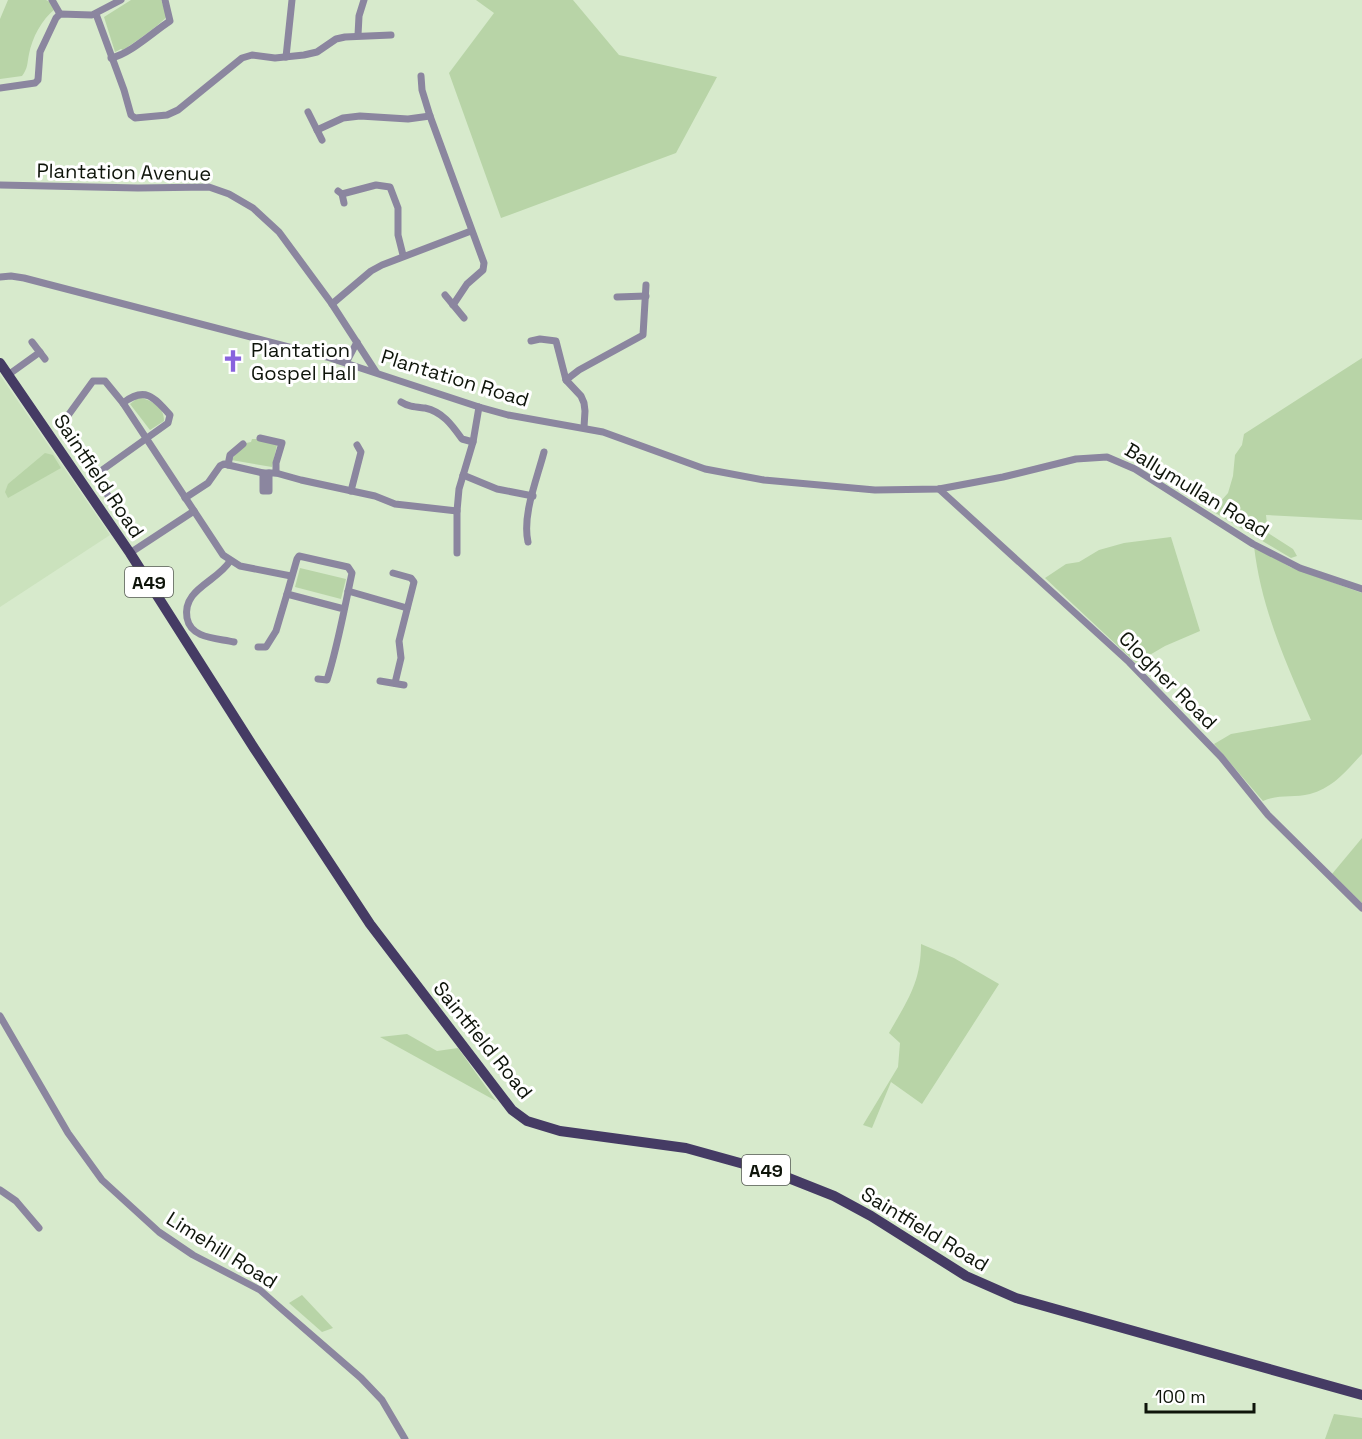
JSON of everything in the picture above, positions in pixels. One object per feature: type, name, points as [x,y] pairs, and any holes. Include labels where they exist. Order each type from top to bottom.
[{"type":"main road","name":"Saintfield Road","points":[[0,363],[130,553],[254,748],[370,924],[512,1110],[527,1121],[560,1131],[686,1148],[776,1173],[834,1196],[871,1216],[966,1276],[1016,1298],[1362,1395]]},
{"type":"street","points":[[52,0],[60,14]]},
{"type":"street","points":[[60,14],[88,16],[121,0]]},
{"type":"street","points":[[111,58],[118,57],[139,44],[170,21],[165,0]]},
{"type":"street","points":[[286,57],[292,0]]},
{"type":"street","points":[[358,35],[359,16],[364,0]]},
{"type":"street","points":[[0,88],[35,83],[38,80],[40,52],[60,14]]},
{"type":"street","points":[[96,14],[131,115],[140,118],[167,115],[178,110],[242,58],[252,55],[286,57],[317,52],[336,39],[358,35],[391,35]]},
{"type":"street","points":[[421,76],[422,90],[430,116],[484,263],[483,270],[466,284],[453,305]]},
{"type":"street","points":[[308,112],[322,140]]},
{"type":"street","points":[[317,130],[343,118],[360,116],[408,119],[430,116]]},
{"type":"street","name":"Plantation Avenue","points":[[0,185],[215,188],[253,208],[273,225],[332,304],[376,372]]},
{"type":"street","points":[[344,203],[340,193],[376,185],[390,187],[398,208],[397,228],[403,255]]},
{"type":"street","points":[[332,304],[371,271],[403,255],[471,231]]},
{"type":"street","name":"Plantation Road","points":[[0,277],[24,278],[346,363],[416,388],[508,415],[603,432],[705,469],[732,475],[875,490],[939,489]]},
{"type":"street","points":[[566,380],[579,370],[643,335],[646,285]]},
{"type":"street","points":[[445,295],[464,318]]},
{"type":"street","points":[[617,297],[646,296]]},
{"type":"street","points":[[531,341],[540,339],[556,341],[566,380],[581,396],[584,403],[584,427]]},
{"type":"street","points":[[32,342],[45,359]]},
{"type":"street","points":[[346,363],[357,342]]},
{"type":"street","points":[[8,375],[40,352]]},
{"type":"street","points":[[98,473],[93,472],[63,430],[64,421],[93,381],[105,381],[147,438],[223,555],[240,566],[291,576]]},
{"type":"street","points":[[98,473],[168,423],[170,415],[157,400],[143,394],[134,394],[123,403]]},
{"type":"street","points":[[401,402],[409,407],[427,409],[447,418],[462,439],[473,442]]},
{"type":"street","points":[[457,553],[453,542],[457,511],[479,407]]},
{"type":"street","points":[[260,438],[282,443],[276,463],[269,473]]},
{"type":"street","points":[[228,465],[230,455],[243,444]]},
{"type":"street","points":[[351,491],[362,450]]},
{"type":"street","points":[[528,542],[525,530],[527,514],[544,452]]},
{"type":"street","name":"Ballymullan Road","points":[[939,489],[1003,477],[1076,459],[1107,457],[1135,469],[1253,544],[1300,568],[1362,590]]},
{"type":"street","points":[[185,498],[208,483],[220,466],[228,465],[351,491],[411,507],[457,511]]},
{"type":"street","points":[[98,473],[98,480],[116,508]]},
{"type":"street","points":[[463,475],[497,489],[533,496]]},
{"type":"street","name":"Clogher Road","points":[[939,489],[1130,662],[1221,757],[1268,815],[1362,908]]},
{"type":"street","points":[[130,553],[194,511]]},
{"type":"street","points":[[258,647],[268,650],[299,556],[348,567],[352,573],[329,683],[318,680]]},
{"type":"street","points":[[230,561],[187,602],[187,617],[190,628],[197,634],[234,642]]},
{"type":"street","points":[[393,573],[411,578],[414,582],[399,641],[401,658],[395,683]]},
{"type":"street","points":[[348,591],[407,608]]},
{"type":"street","points":[[287,594],[344,609]]},
{"type":"street","points":[[178,598],[187,602]]},
{"type":"street","points":[[380,681],[404,685]]},
{"type":"street","name":"Limehill Road","points":[[0,1016],[68,1132],[102,1180],[159,1232],[193,1255],[260,1290],[278,1305],[361,1378],[382,1400],[405,1439]]},
{"type":"street","points":[[0,1190],[16,1201],[39,1228]]},
{"type":"shaded area","points":[[8,0],[46,0],[55,9],[35,35],[22,76],[0,79],[0,19]]},
{"type":"shaded area","points":[[131,0],[161,0],[167,16],[133,44],[115,52],[104,17]]},
{"type":"shaded area","points":[[476,0],[573,0],[619,55],[717,77],[676,153],[501,218],[449,73],[494,13]]},
{"type":"shaded area","points":[[1362,358],[1362,520],[1266,515],[1268,533],[1293,549],[1297,556],[1291,558],[1212,511],[1228,493],[1233,476],[1235,455],[1242,445],[1244,434]]},
{"type":"shaded area","points":[[0,375],[110,535],[0,607]]},
{"type":"shaded area","points":[[139,397],[148,400],[162,411],[164,421],[150,430],[130,404]]},
{"type":"shaded area","points":[[252,439],[277,445],[272,467],[231,460]]},
{"type":"shaded area","points":[[45,453],[53,455],[61,468],[8,498],[5,492],[8,484]]},
{"type":"shaded area","points":[[1171,537],[1200,631],[1165,646],[1136,663],[1045,578],[1066,564],[1079,562],[1099,550],[1124,543]]},
{"type":"shaded area","points":[[1254,546],[1290,567],[1362,593],[1362,754],[1326,788],[1310,794],[1263,801],[1214,744],[1231,734],[1311,720],[1269,613],[1257,569]]},
{"type":"shaded area","points":[[300,568],[346,579],[341,599],[295,587]]},
{"type":"shaded area","points":[[1362,838],[1362,903],[1332,874]]},
{"type":"shaded area","points":[[921,944],[954,958],[999,984],[922,1104],[891,1082],[872,1128],[863,1125],[898,1067],[900,1043],[889,1033],[916,981]]},
{"type":"shaded area","points":[[407,1034],[437,1051],[458,1048],[496,1101],[380,1037]]},
{"type":"shaded area","points":[[302,1295],[333,1328],[322,1332],[289,1303]]},
{"type":"shaded area","points":[[1334,1414],[1362,1418],[1362,1439],[1325,1439]]},
{"type":"place","name":"Plantation Gospel Hall","points":[[233,361]]}]
